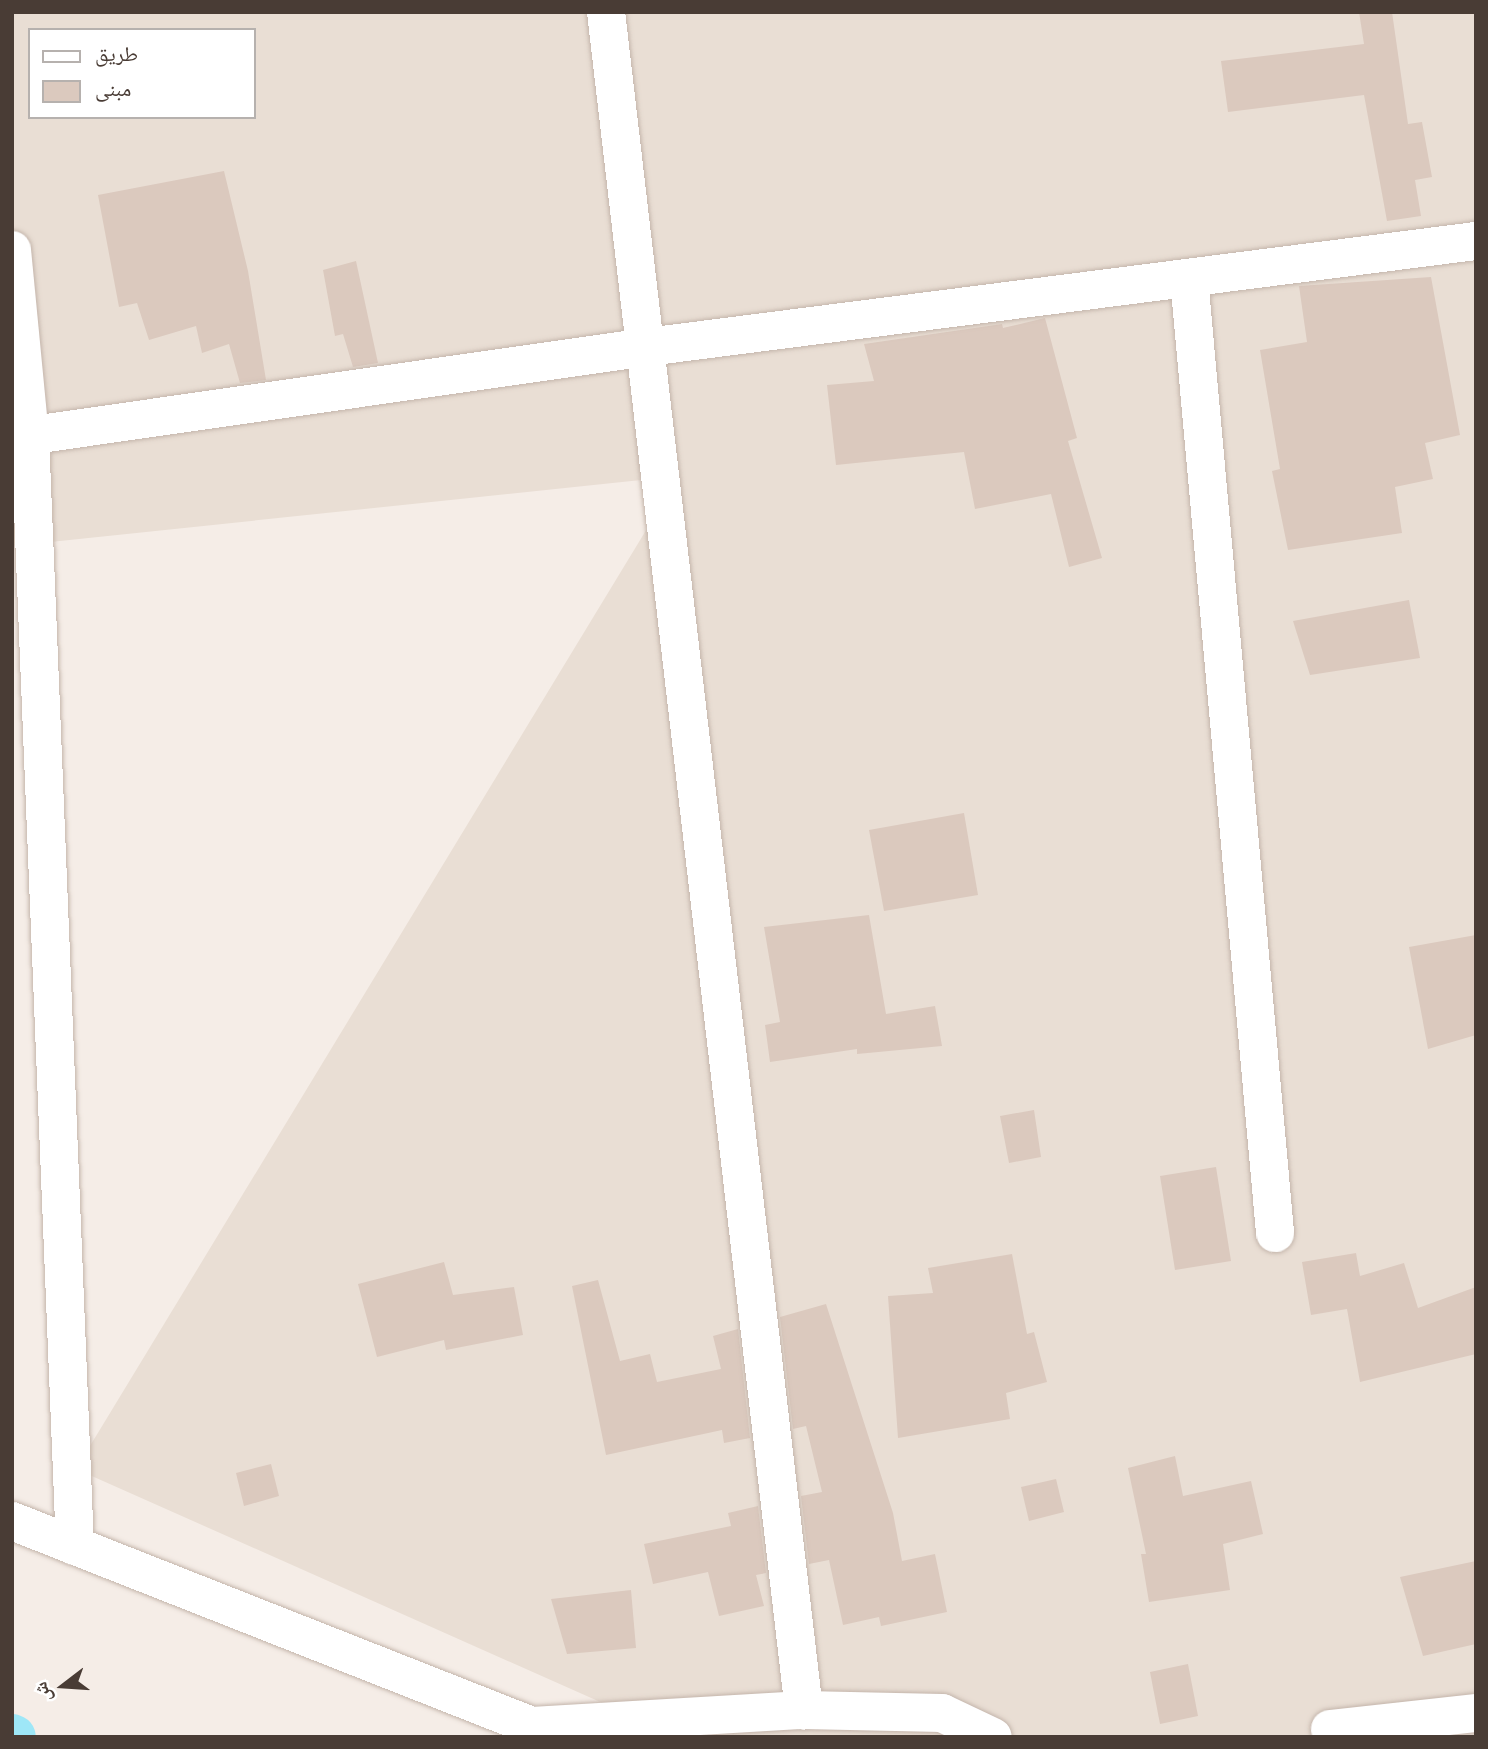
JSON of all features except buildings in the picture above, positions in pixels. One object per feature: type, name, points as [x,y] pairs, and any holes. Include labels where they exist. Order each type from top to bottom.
[{"type":"street","points":[[606,12],[804,1710]]},
{"type":"street","points":[[21,437],[647,347],[1476,241]]},
{"type":"street","points":[[12,250],[75,1546]]},
{"type":"street","points":[[1189,278],[1275,1233]]},
{"type":"street","points":[[12,1521],[532,1726],[804,1710],[942,1713],[993,1737]]},
{"type":"street","points":[[1331,1729],[1476,1713]]},
{"type":"shaded area","points":[[12,12],[1476,12],[1476,1737],[679,1737],[76,1469],[679,476],[12,546]]}]
